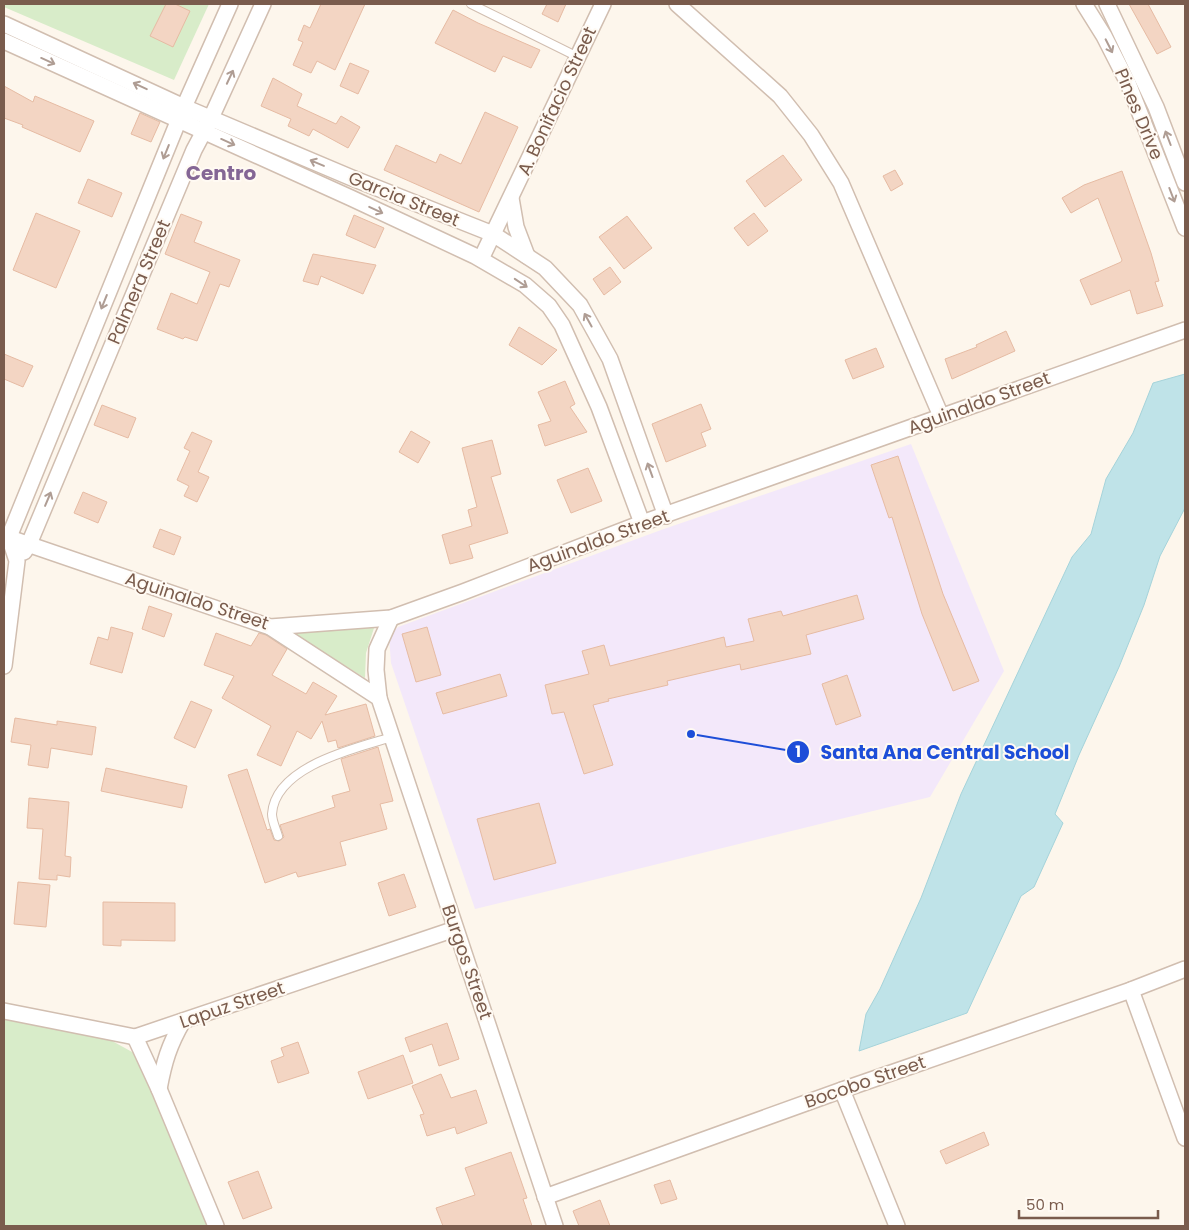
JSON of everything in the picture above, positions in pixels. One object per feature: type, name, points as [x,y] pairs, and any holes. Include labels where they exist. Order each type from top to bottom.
[{"type":"street","name":"Palmera Street","points":[[17,561],[6,537],[181,113],[230,4]]},
{"type":"street","name":"Palmera Street","points":[[4,666],[17,561],[29,544],[181,181],[263,4]]},
{"type":"street","name":"A. Bonifacio Street","points":[[481,259],[603,4]]},
{"type":"street","points":[[677,4],[780,96],[811,135],[841,183],[941,416]]},
{"type":"street","name":"Pines Drive","points":[[1084,4],[1104,36],[1128,83],[1185,228]]},
{"type":"street","name":"Pines Drive","points":[[1107,4],[1156,107],[1185,183]]},
{"type":"street","name":"Garcia Street","points":[[4,24],[181,113],[204,132],[352,198],[481,259],[525,285],[549,306],[562,325],[599,407],[642,524]]},
{"type":"street","name":"Garcia Street","points":[[4,42],[181,113],[211,118],[352,178],[493,234],[545,268],[580,305],[610,359],[666,516]]},
{"type":"street","points":[[511,198],[516,227],[527,257]]},
{"type":"street","name":"Aguinaldo Street","points":[[6,537],[270,627],[390,618],[642,524],[1185,330]]},
{"type":"street","name":"Burgos Street","points":[[390,618],[377,649],[376,670],[379,698],[555,1226]]},
{"type":"street","points":[[270,627],[379,698]]},
{"type":"street","name":"Lapuz Street","points":[[135,1038],[456,929]]},
{"type":"street","name":"Bocobo Street","points":[[545,1197],[842,1090],[1131,990],[1185,969]]},
{"type":"street","points":[[1131,990],[1185,1138]]},
{"type":"street","points":[[4,1011],[135,1038],[159,1089],[216,1226]]},
{"type":"street","points":[[159,1089],[164,1060],[172,1040],[183,1022]]},
{"type":"street","points":[[842,1090],[896,1226]]},
{"type":"lane","points":[[471,4],[578,57]]},
{"type":"lane","points":[[278,836],[272,816],[274,801],[287,784],[309,766],[328,757],[392,737]]},
{"type":"shaded area","points":[[911,444],[1004,671],[930,797],[475,909],[391,663],[389,637],[398,627],[661,530]]},
{"type":"green space","points":[[4,4],[209,4],[174,80],[4,7]]},
{"type":"green space","points":[[374,628],[366,653],[365,678],[289,631]]},
{"type":"green space","points":[[4,1006],[76,1021],[143,1058],[209,1226],[4,1226]]},
{"type":"water","points":[[1185,374],[1185,508],[1160,556],[1144,605],[1119,667],[1079,755],[1055,814],[1063,823],[1034,887],[1021,896],[967,1013],[859,1051],[866,1014],[880,989],[921,898],[961,794],[1072,557],[1091,534],[1106,479],[1133,433],[1153,383]]},
{"type":"building","points":[[166,4],[175,4],[190,11],[173,47],[150,36]]},
{"type":"building","points":[[321,4],[365,4],[335,70],[317,61],[311,73],[293,65],[303,42],[298,40],[304,25],[310,28]]},
{"type":"building","points":[[547,4],[566,4],[558,22],[542,14]]},
{"type":"building","points":[[1129,4],[1148,4],[1171,47],[1157,54]]},
{"type":"building","points":[[453,10],[540,50],[531,68],[503,56],[495,72],[435,43]]},
{"type":"building","points":[[350,63],[369,71],[358,94],[340,86]]},
{"type":"building","points":[[273,78],[302,94],[297,106],[336,124],[341,116],[360,127],[348,148],[313,129],[309,136],[288,126],[291,119],[261,106]]},
{"type":"building","points":[[4,86],[33,102],[35,96],[94,121],[80,152],[4,118]]},
{"type":"building","points":[[485,112],[518,127],[479,212],[384,170],[396,145],[436,163],[440,154],[461,164]]},
{"type":"building","points":[[140,113],[160,122],[151,142],[131,134]]},
{"type":"building","points":[[783,155],[802,180],[765,207],[746,181]]},
{"type":"building","points":[[895,170],[903,184],[891,191],[883,176]]},
{"type":"building","points":[[1122,171],[1151,253],[1159,281],[1155,282],[1163,306],[1137,314],[1130,290],[1091,305],[1080,280],[1122,260],[1098,198],[1071,213],[1062,198],[1084,185]]},
{"type":"building","points":[[88,179],[122,193],[112,217],[78,203]]},
{"type":"building","points":[[36,213],[80,231],[56,288],[13,270]]},
{"type":"building","points":[[754,213],[768,231],[748,246],[734,228]]},
{"type":"building","points":[[181,214],[202,222],[194,242],[240,260],[229,287],[220,284],[197,341],[185,337],[183,339],[157,329],[171,293],[197,304],[210,272],[165,254]]},
{"type":"building","points":[[354,215],[384,228],[375,248],[346,235]]},
{"type":"building","points":[[627,216],[652,248],[624,269],[599,237]]},
{"type":"building","points":[[313,254],[376,265],[363,294],[321,276],[318,285],[303,281]]},
{"type":"building","points":[[610,267],[621,282],[604,295],[593,279]]},
{"type":"building","points":[[519,327],[557,350],[542,365],[509,345]]},
{"type":"building","points":[[1006,331],[1015,351],[952,379],[945,359],[977,347],[976,345]]},
{"type":"building","points":[[876,348],[884,367],[853,379],[845,360]]},
{"type":"building","points":[[4,354],[33,366],[23,387],[4,379]]},
{"type":"building","points":[[565,381],[575,404],[570,407],[587,432],[545,446],[538,425],[551,421],[538,392]]},
{"type":"building","points":[[701,404],[711,429],[701,433],[706,446],[666,462],[652,424]]},
{"type":"building","points":[[102,405],[136,418],[128,438],[94,425]]},
{"type":"building","points":[[411,431],[430,442],[418,463],[399,452]]},
{"type":"building","points":[[192,432],[212,441],[198,472],[209,477],[197,502],[184,496],[189,486],[177,480],[190,451],[184,448]]},
{"type":"building","points":[[492,440],[501,474],[491,477],[508,533],[469,545],[473,558],[450,564],[442,535],[472,526],[468,510],[477,507],[462,448]]},
{"type":"building","points":[[898,456],[943,594],[979,681],[953,691],[922,614],[892,517],[889,518],[871,465]]},
{"type":"building","points":[[588,468],[602,501],[571,513],[557,480]]},
{"type":"building","points":[[83,492],[107,502],[98,523],[74,513]]},
{"type":"building","points":[[160,529],[181,537],[174,555],[153,547]]},
{"type":"building","points":[[857,595],[864,619],[806,635],[811,654],[741,670],[740,664],[667,681],[668,685],[608,699],[609,701],[593,705],[613,765],[584,774],[564,712],[552,714],[545,685],[589,674],[582,651],[604,645],[610,666],[724,637],[726,647],[754,641],[748,619],[781,611],[783,616]]},
{"type":"building","points":[[149,606],[172,614],[164,637],[142,629]]},
{"type":"building","points":[[111,627],[133,633],[122,673],[90,664],[98,637],[108,640]]},
{"type":"building","points":[[427,627],[441,675],[416,682],[402,634]]},
{"type":"building","points":[[216,633],[251,646],[259,633],[266,635],[287,649],[272,675],[306,694],[313,682],[337,696],[325,715],[366,704],[375,736],[338,748],[336,740],[328,742],[322,721],[311,739],[297,731],[281,766],[257,755],[271,726],[222,698],[234,676],[204,665]]},
{"type":"building","points":[[500,674],[507,696],[443,714],[436,693]]},
{"type":"building","points":[[847,675],[861,716],[836,725],[822,684]]},
{"type":"building","points":[[191,701],[212,710],[195,748],[174,738]]},
{"type":"building","points":[[15,718],[57,725],[57,721],[96,727],[92,755],[51,748],[48,768],[28,765],[31,745],[11,742]]},
{"type":"building","points":[[378,747],[393,801],[380,804],[387,829],[340,842],[346,865],[298,877],[296,872],[265,883],[228,775],[247,769],[267,830],[270,829],[274,840],[279,841],[284,837],[280,825],[335,807],[332,796],[350,791],[341,759]]},
{"type":"building","points":[[106,768],[187,786],[182,808],[101,791]]},
{"type":"building","points":[[29,798],[69,802],[65,856],[71,857],[70,877],[57,875],[57,880],[39,879],[43,829],[27,828]]},
{"type":"building","points":[[539,803],[556,863],[494,880],[477,819]]},
{"type":"building","points":[[404,874],[416,907],[389,916],[378,883]]},
{"type":"building","points":[[18,882],[50,885],[46,927],[14,924]]},
{"type":"building","points":[[103,902],[175,903],[175,941],[121,940],[121,946],[103,945]]},
{"type":"building","points":[[447,1023],[459,1059],[439,1066],[432,1044],[410,1052],[405,1038]]},
{"type":"building","points":[[298,1042],[309,1073],[278,1083],[271,1061],[284,1056],[281,1048]]},
{"type":"building","points":[[403,1055],[413,1083],[368,1099],[358,1072]]},
{"type":"building","points":[[441,1074],[451,1098],[476,1090],[487,1123],[457,1134],[455,1127],[427,1136],[420,1115],[424,1114],[412,1086]]},
{"type":"building","points":[[984,1132],[989,1145],[946,1164],[940,1151]]},
{"type":"building","points":[[511,1152],[527,1198],[523,1199],[532,1226],[443,1226],[436,1208],[475,1195],[465,1168]]},
{"type":"building","points":[[258,1171],[272,1208],[243,1219],[228,1182]]},
{"type":"building","points":[[670,1180],[677,1199],[661,1204],[654,1185]]},
{"type":"building","points":[[600,1200],[610,1226],[579,1226],[573,1211]]},
{"type":"place","name":"Santa Ana Central School","points":[[691,734]]},
{"type":"district","name":"Centro","points":[[221,173]]}]
